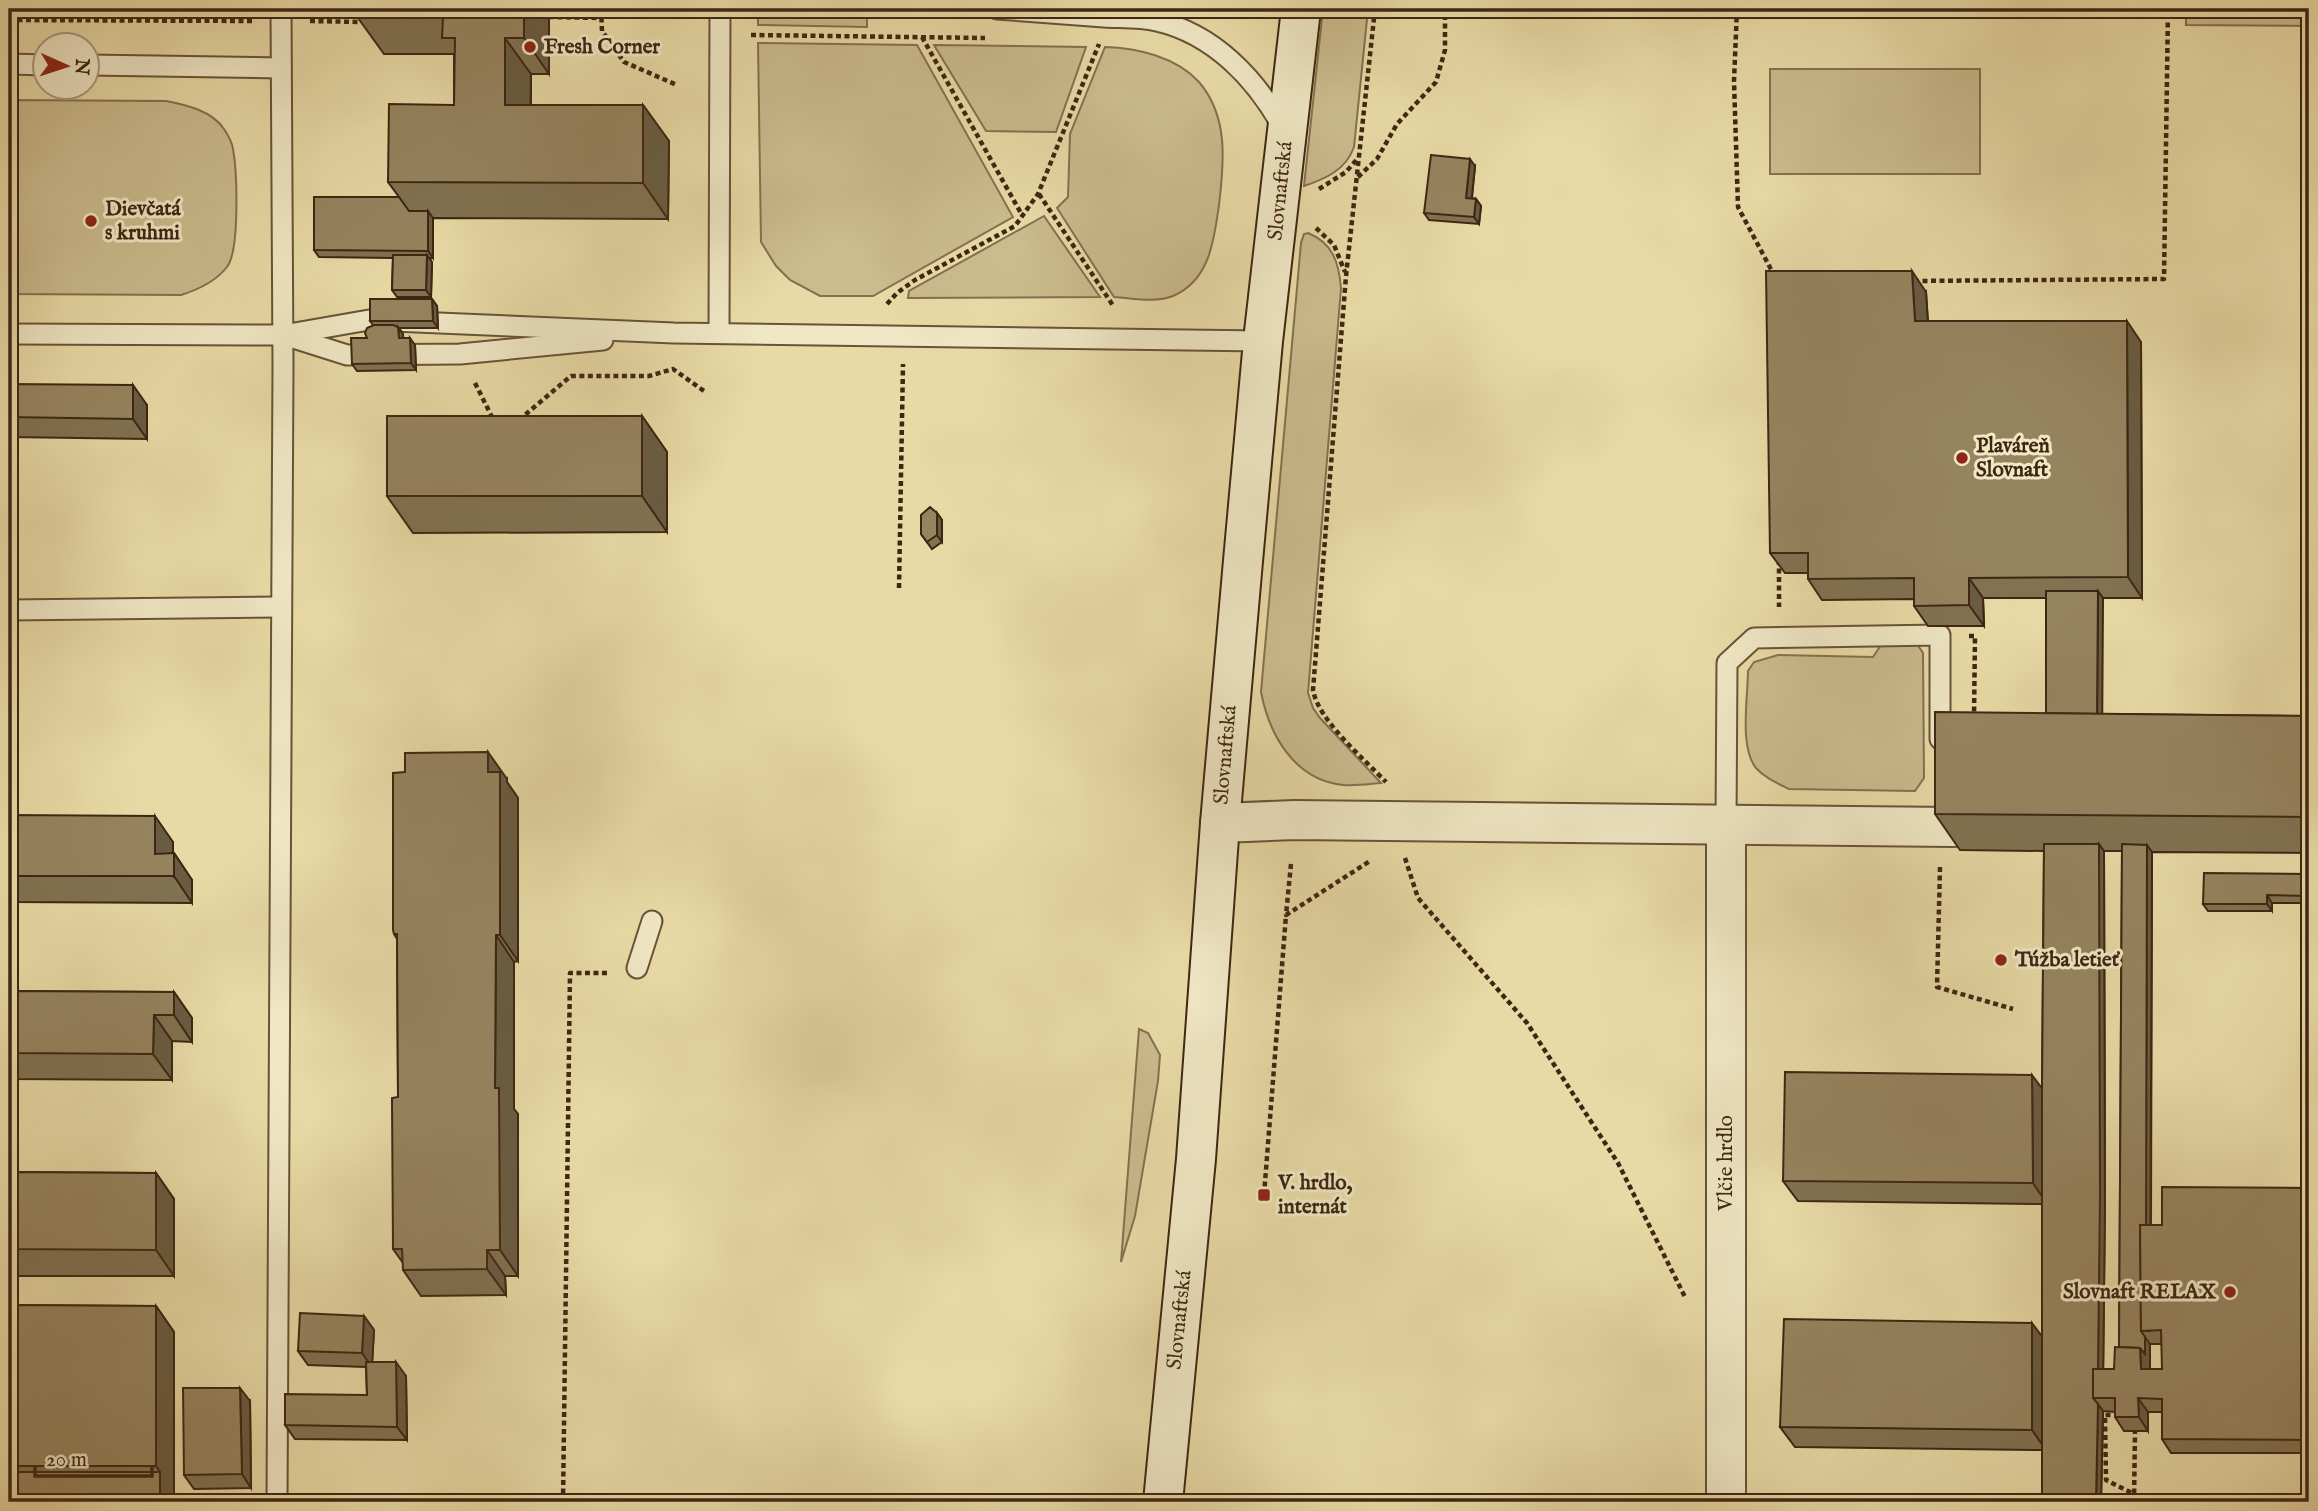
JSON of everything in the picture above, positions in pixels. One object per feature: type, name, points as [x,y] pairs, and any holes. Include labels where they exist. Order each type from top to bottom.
[{"type":"main road","name":"Slovnaftská","points":[[1163,1502],[1196,1158],[1220,824],[1263,341],[1301,9]]},
{"type":"main road","points":[[1220,824],[1294,820],[1726,824],[1945,821]]},
{"type":"main road","name":"Vlčie hrdlo","points":[[1726,824],[1726,1502]]},
{"type":"lane","points":[[719,332],[720,9]]},
{"type":"lane","points":[[997,9],[1155,20],[1190,32],[1224,55],[1251,81],[1270,103],[1287,134]]},
{"type":"lane","points":[[277,1502],[283,335],[281,15]]},
{"type":"lane","points":[[9,64],[32,65]]},
{"type":"lane","points":[[102,65],[281,68]]},
{"type":"lane","points":[[9,334],[283,335],[369,320],[674,332],[1263,341]]},
{"type":"lane","points":[[283,335],[347,355],[460,354],[674,332]]},
{"type":"lane","points":[[9,610],[281,607]]},
{"type":"lane","points":[[1726,824],[1727,663],[1754,638],[1940,635],[1940,757]]},
{"type":"lane","points":[[629,971],[652,922]]},
{"type":"path","points":[[601,9],[602,31],[624,62],[677,85]]},
{"type":"path","points":[[1375,9],[1346,276],[1313,690],[1323,715],[1386,782]]},
{"type":"path","points":[[1357,177],[1377,159],[1397,124],[1436,82],[1445,50],[1445,9]]},
{"type":"path","points":[[1737,9],[1734,81],[1738,207],[1778,282]]},
{"type":"path","points":[[1901,281],[2164,279],[2168,9]]},
{"type":"path","points":[[9,20],[281,15],[368,22]]},
{"type":"path","points":[[549,18],[601,18]]},
{"type":"path","points":[[751,35],[985,38]]},
{"type":"path","points":[[922,37],[1023,215]]},
{"type":"path","points":[[887,304],[897,292],[915,280],[1015,226],[1038,194],[1101,38]]},
{"type":"path","points":[[1312,192],[1346,172],[1360,155]]},
{"type":"path","points":[[1038,194],[1114,307]]},
{"type":"path","points":[[1317,229],[1334,245],[1346,276]]},
{"type":"path","points":[[460,354],[495,423]]},
{"type":"path","points":[[899,588],[903,363]]},
{"type":"path","points":[[511,426],[571,376],[649,376],[673,369],[704,391]]},
{"type":"path","points":[[1779,557],[1779,593]]},
{"type":"path","points":[[1940,635],[1975,636],[1974,717]]},
{"type":"path","points":[[1945,821],[1937,987],[2013,1009]]},
{"type":"path","points":[[1404,853],[1418,898],[1527,1023],[1618,1163],[1686,1300]]},
{"type":"path","points":[[1286,915],[1377,857]]},
{"type":"path","points":[[1265,1195],[1291,864]]},
{"type":"path","points":[[564,1502],[570,973],[629,971]]},
{"type":"path","points":[[2125,1415],[2105,1415],[2106,1480],[2134,1494]]},
{"type":"path","points":[[2134,1502],[2135,1431]]},
{"type":"shaded area","points":[[758,9],[867,9],[867,27],[758,25]]},
{"type":"shaded area","points":[[1323,9],[1368,9],[1354,147],[1340,168],[1327,177],[1304,186]]},
{"type":"shaded area","points":[[2186,9],[2309,9],[2309,26],[2186,25]]},
{"type":"shaded area","points":[[758,43],[917,45],[1013,217],[873,296],[820,296],[790,280],[776,266],[761,242]]},
{"type":"shaded area","points":[[934,45],[1086,47],[1056,132],[986,131]]},
{"type":"shaded area","points":[[1105,47],[1156,55],[1190,73],[1209,96],[1220,125],[1222,173],[1215,232],[1208,258],[1195,280],[1185,289],[1166,298],[1144,300],[1114,297],[1057,208],[1068,197],[1070,134]]},
{"type":"shaded area","points":[[1770,69],[1980,69],[1980,174],[1770,174]]},
{"type":"shaded area","points":[[9,100],[166,101],[206,113],[224,129],[232,146],[234,160],[236,228],[231,258],[227,267],[217,277],[181,295],[9,294]]},
{"type":"shaded area","points":[[1044,216],[1100,297],[908,298],[909,291]]},
{"type":"shaded area","points":[[1308,233],[1329,248],[1339,270],[1341,288],[1308,693],[1320,718],[1381,783],[1343,785],[1311,774],[1298,764],[1278,739],[1270,724],[1261,692],[1301,243],[1304,234]]},
{"type":"shaded area","points":[[1883,642],[1917,644],[1923,653],[1924,778],[1915,791],[1789,789],[1760,772],[1751,759],[1746,735],[1748,671],[1754,662],[1778,655],[1873,657]]},
{"type":"shaded area","points":[[1139,1029],[1148,1033],[1160,1055],[1158,1081],[1135,1216],[1121,1262]]},
{"type":"building","points":[[359,9],[524,9],[524,38],[505,38],[505,105],[643,105],[643,183],[388,182],[389,104],[454,105],[455,38],[442,38],[443,18],[358,18]]},
{"type":"building","points":[[1431,155],[1470,159],[1466,198],[1476,199],[1474,217],[1424,213]]},
{"type":"building","points":[[314,197],[399,197],[409,211],[428,211],[428,251],[314,250]]},
{"type":"building","points":[[393,255],[427,255],[426,290],[392,290]]},
{"type":"building","name":"Plaváreň Slovnaft","points":[[1766,271],[1912,271],[1915,321],[2127,321],[2128,577],[1969,578],[1969,605],[1914,606],[1914,578],[1808,579],[1808,553],[1770,553]]},
{"type":"building","points":[[370,299],[432,299],[433,321],[370,321]]},
{"type":"building","points":[[374,325],[393,325],[398,327],[399,338],[410,338],[411,363],[352,364],[351,338],[367,338],[367,328]]},
{"type":"building","points":[[9,384],[133,385],[133,419],[9,417]]},
{"type":"building","points":[[387,416],[642,416],[642,496],[387,496]]},
{"type":"building","points":[[930,507],[937,513],[937,535],[927,542],[921,534],[921,515]]},
{"type":"building","points":[[2046,591],[2098,591],[2097,714],[2046,713]]},
{"type":"building","points":[[1935,712],[2309,716],[2309,817],[1935,814]]},
{"type":"building","points":[[488,752],[488,772],[500,772],[500,935],[496,935],[495,1088],[499,1088],[500,1250],[487,1250],[487,1269],[403,1270],[402,1249],[393,1249],[392,1098],[398,1097],[397,934],[394,934],[393,930],[393,773],[405,772],[405,753]]},
{"type":"building","points":[[9,815],[155,816],[155,854],[174,853],[174,876],[9,876]]},
{"type":"building","points":[[2044,844],[2099,844],[2100,1195],[2098,1369],[2093,1369],[2093,1398],[2098,1404],[2096,1502],[2042,1502]]},
{"type":"building","points":[[2122,844],[2147,845],[2146,1225],[2140,1225],[2141,1331],[2145,1337],[2145,1354],[2140,1348],[2119,1347]]},
{"type":"building","points":[[2204,873],[2309,874],[2309,896],[2267,895],[2267,904],[2203,904]]},
{"type":"building","points":[[9,991],[174,992],[174,1015],[154,1015],[153,1054],[9,1053]]},
{"type":"building","points":[[1785,1072],[2032,1075],[2033,1183],[1783,1181]]},
{"type":"building","points":[[9,1172],[156,1173],[156,1250],[9,1249]]},
{"type":"building","name":"Slovnaft RELAX","points":[[2162,1187],[2309,1188],[2309,1440],[2162,1439],[2162,1399],[2138,1398],[2139,1417],[2115,1417],[2115,1398],[2093,1398],[2093,1369],[2114,1369],[2115,1347],[2140,1348],[2141,1369],[2162,1369],[2161,1330],[2141,1331],[2140,1225],[2162,1225]]},
{"type":"building","points":[[9,1305],[156,1306],[156,1466],[9,1466]]},
{"type":"building","points":[[300,1313],[364,1316],[362,1353],[298,1351]]},
{"type":"building","points":[[1784,1319],[2032,1323],[2032,1430],[1780,1427]]},
{"type":"building","points":[[366,1362],[396,1362],[397,1427],[285,1425],[285,1394],[367,1395]]},
{"type":"building","points":[[183,1388],[240,1388],[242,1474],[184,1475]]},
{"type":"building","points":[[9,1472],[160,1472],[160,1502],[9,1502]]},
{"type":"place","name":"Fresh Corner","points":[[530,47]]},
{"type":"place","name":"Dievčatá s kruhmi","points":[[91,221]]},
{"type":"place","name":"Plaváreň Slovnaft","points":[[1962,458]]},
{"type":"place","name":"Túžba letieť","points":[[2001,960]]},
{"type":"place","name":"V. hrdlo, internát","points":[[1264,1195]]},
{"type":"place","name":"Slovnaft RELAX","points":[[2230,1292]]}]
